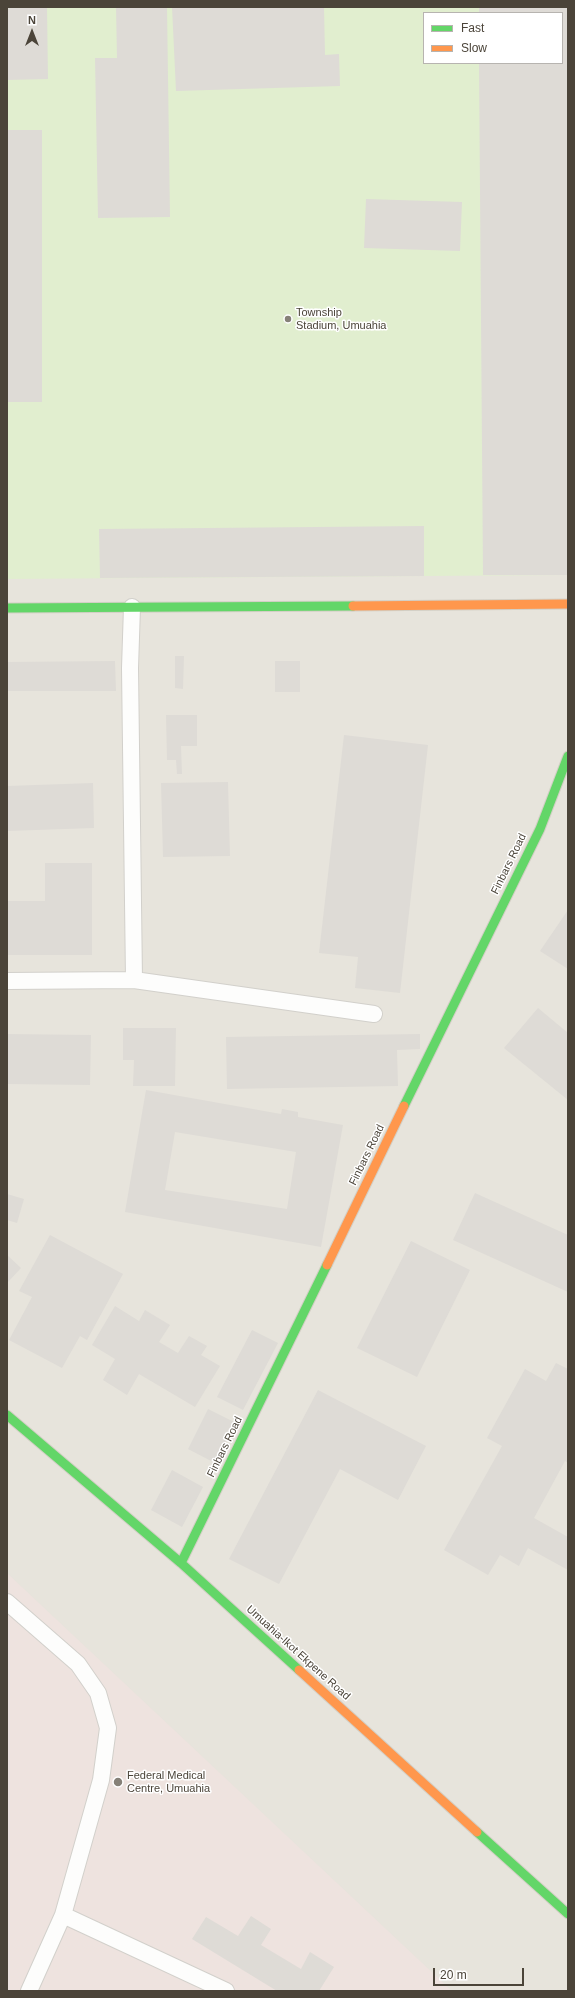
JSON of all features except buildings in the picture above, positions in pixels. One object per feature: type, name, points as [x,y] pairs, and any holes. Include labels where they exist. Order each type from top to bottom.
[{"type":"street","points":[[7,608],[568,604]]},
{"type":"street","name":"Finbars Road","points":[[181,1563],[540,830],[568,756]]},
{"type":"street","name":"Umuahia-Ikot Ekpene Road","points":[[7,1415],[181,1563],[568,1914]]},
{"type":"lane","points":[[132,607],[130,668],[134,980]]},
{"type":"lane","points":[[7,980],[134,980],[374,1014]]},
{"type":"lane","points":[[7,1602],[78,1664],[98,1693],[108,1728],[101,1780],[63,1915],[29,1991]]},
{"type":"lane","points":[[63,1915],[226,1991]]},
{"type":"shaded area","points":[[7,7],[568,7],[568,1991],[7,1991]]},
{"type":"shaded area","name":"Federal Medical Centre, Umuahia","points":[[7,1573],[452,1991],[7,1991]]},
{"type":"green space","name":"Township Stadium, Umuahia","points":[[7,7],[568,7],[568,575],[7,579]]},
{"type":"traffic: fast","points":[[7,608],[353,606]]},
{"type":"traffic: fast","points":[[404,1106],[540,829],[568,756]]},
{"type":"traffic: fast","points":[[181,1563],[327,1265]]},
{"type":"traffic: fast","points":[[7,1415],[181,1563],[299,1670]]},
{"type":"traffic: fast","points":[[477,1832],[568,1914]]},
{"type":"traffic: slow","points":[[353,606],[568,604]]},
{"type":"traffic: slow","points":[[327,1265],[404,1106]]},
{"type":"traffic: slow","points":[[299,1670],[477,1832]]},
{"type":"place","name":"Township Stadium, Umuahia","points":[[288,319]]},
{"type":"place","name":"Federal Medical Centre, Umuahia","points":[[118,1782]]}]
